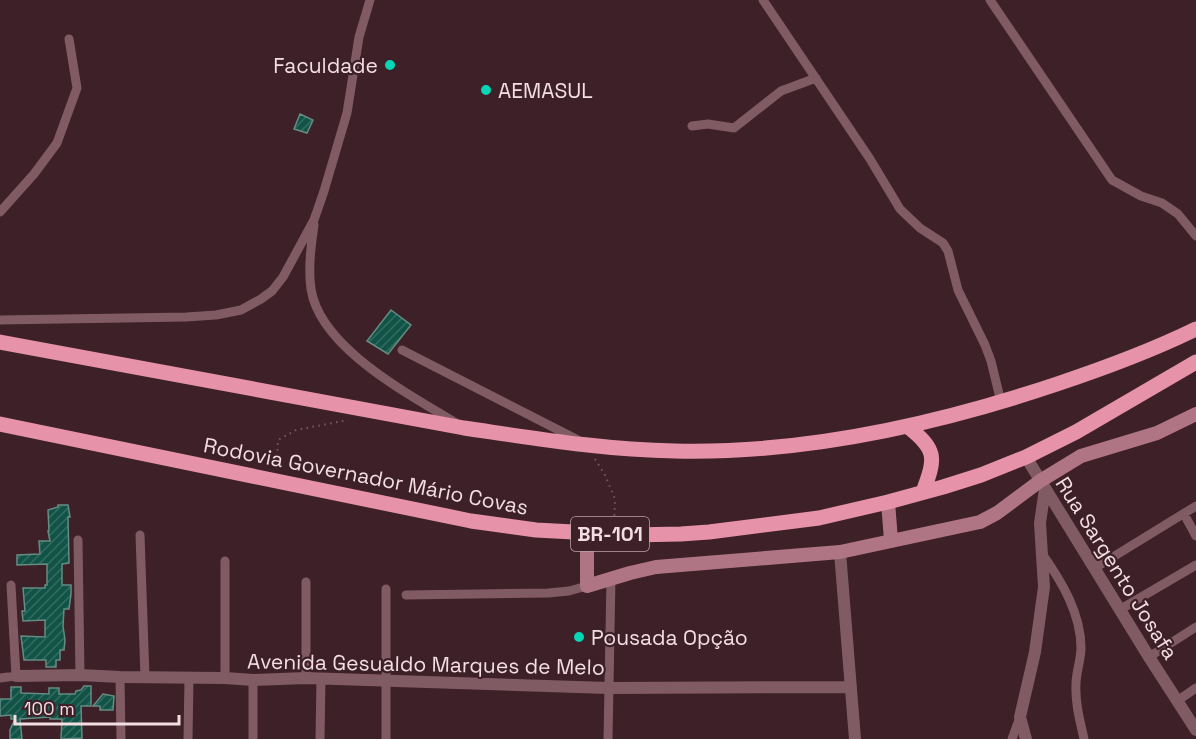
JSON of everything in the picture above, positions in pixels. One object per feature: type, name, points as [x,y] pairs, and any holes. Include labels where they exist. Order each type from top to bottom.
[{"type":"highway","points":[[0,342],[464,428],[585,444],[676,451],[742,449],[813,442],[907,426],[970,411],[1103,368],[1162,346],[1196,329]]},
{"type":"highway","name":"Rodovia Governador Mário Covas","points":[[0,424],[471,521],[536,530],[614,534],[681,534],[819,518],[888,502],[981,476],[1076,432],[1196,362]]},
{"type":"highway","points":[[907,426],[922,438],[932,454],[931,469],[923,492]]},
{"type":"main road","points":[[587,533],[587,586],[656,567],[840,552],[980,522],[1042,485],[1081,456],[1157,433],[1196,414]]},
{"type":"main road","points":[[888,502],[891,540]]},
{"type":"street","points":[[0,320],[216,315],[241,310],[272,291],[283,277],[314,220],[331,170],[347,113],[359,37],[370,0]]},
{"type":"street","points":[[764,0],[870,159],[900,209],[948,250],[958,290],[991,361],[1000,402]]},
{"type":"street","points":[[990,0],[1112,180],[1141,196],[1170,208],[1196,236]]},
{"type":"street","points":[[0,212],[34,174],[57,142],[77,88],[69,39]]},
{"type":"street","points":[[692,126],[708,124],[734,128],[781,91],[816,78]]},
{"type":"street","points":[[314,220],[309,268],[311,290],[317,310],[333,333],[349,351],[375,370],[464,428]]},
{"type":"street","points":[[402,350],[585,444]]},
{"type":"street","name":"Rua Sargento Josafa","points":[[1026,457],[1196,730]]},
{"type":"street","points":[[1012,739],[1020,717],[1035,652],[1044,587],[1042,485]]},
{"type":"street","points":[[1095,568],[1196,506]]},
{"type":"street","points":[[1184,514],[1196,536]]},
{"type":"street","points":[[140,535],[145,677]]},
{"type":"street","points":[[78,540],[80,675]]},
{"type":"street","points":[[840,552],[855,739]]},
{"type":"street","points":[[1043,555],[1064,586],[1078,628],[1081,648],[1076,696],[1084,739]]},
{"type":"street","points":[[225,561],[225,678]]},
{"type":"street","points":[[1120,609],[1196,565]]},
{"type":"street","points":[[608,739],[611,578]]},
{"type":"street","points":[[306,582],[306,678]]},
{"type":"street","points":[[11,585],[16,676]]},
{"type":"street","points":[[406,595],[548,593],[587,586]]},
{"type":"street","points":[[386,739],[387,589]]},
{"type":"street","points":[[1149,657],[1196,627]]},
{"type":"street","name":"Avenida Gesualdo Marques de Melo","points":[[0,678],[80,675],[253,680],[306,678],[608,688],[851,687]]},
{"type":"street","points":[[120,677],[121,739]]},
{"type":"street","points":[[188,739],[189,678]]},
{"type":"street","points":[[253,680],[253,739]]},
{"type":"street","points":[[320,739],[321,680]]},
{"type":"street","points":[[1178,701],[1196,688]]},
{"type":"street","points":[[1020,717],[1026,739]]},
{"type":"path","points":[[288,484],[277,461],[278,440],[296,430],[352,419]]},
{"type":"path","points":[[585,444],[605,475],[615,499],[614,534]]},
{"type":"building","points":[[300,114],[313,120],[307,133],[294,129]]},
{"type":"building","points":[[391,310],[411,325],[388,354],[367,341]]},
{"type":"building","points":[[58,505],[68,505],[70,517],[68,517],[69,563],[62,564],[62,585],[71,585],[71,594],[69,609],[64,609],[64,650],[60,650],[60,660],[56,660],[56,667],[46,667],[46,660],[24,660],[21,636],[45,637],[45,620],[23,621],[22,611],[25,611],[23,588],[45,588],[47,564],[17,565],[17,555],[40,554],[39,541],[50,541],[48,510]]},
{"type":"building","points":[[84,686],[91,686],[91,706],[81,706],[82,738],[61,739],[62,719],[50,719],[50,717],[20,719],[22,739],[10,739],[10,730],[15,719],[11,719],[11,715],[0,716],[0,699],[11,699],[11,687],[21,687],[21,693],[49,694],[49,688],[59,688],[59,694],[75,694]]},
{"type":"building","points":[[103,694],[114,696],[113,710],[100,710],[100,706],[93,706]]},
{"type":"place","name":"Faculdade","points":[[390,65]]},
{"type":"place","name":"AEMASUL","points":[[486,90]]},
{"type":"place","name":"Pousada Opção","points":[[579,637]]}]
